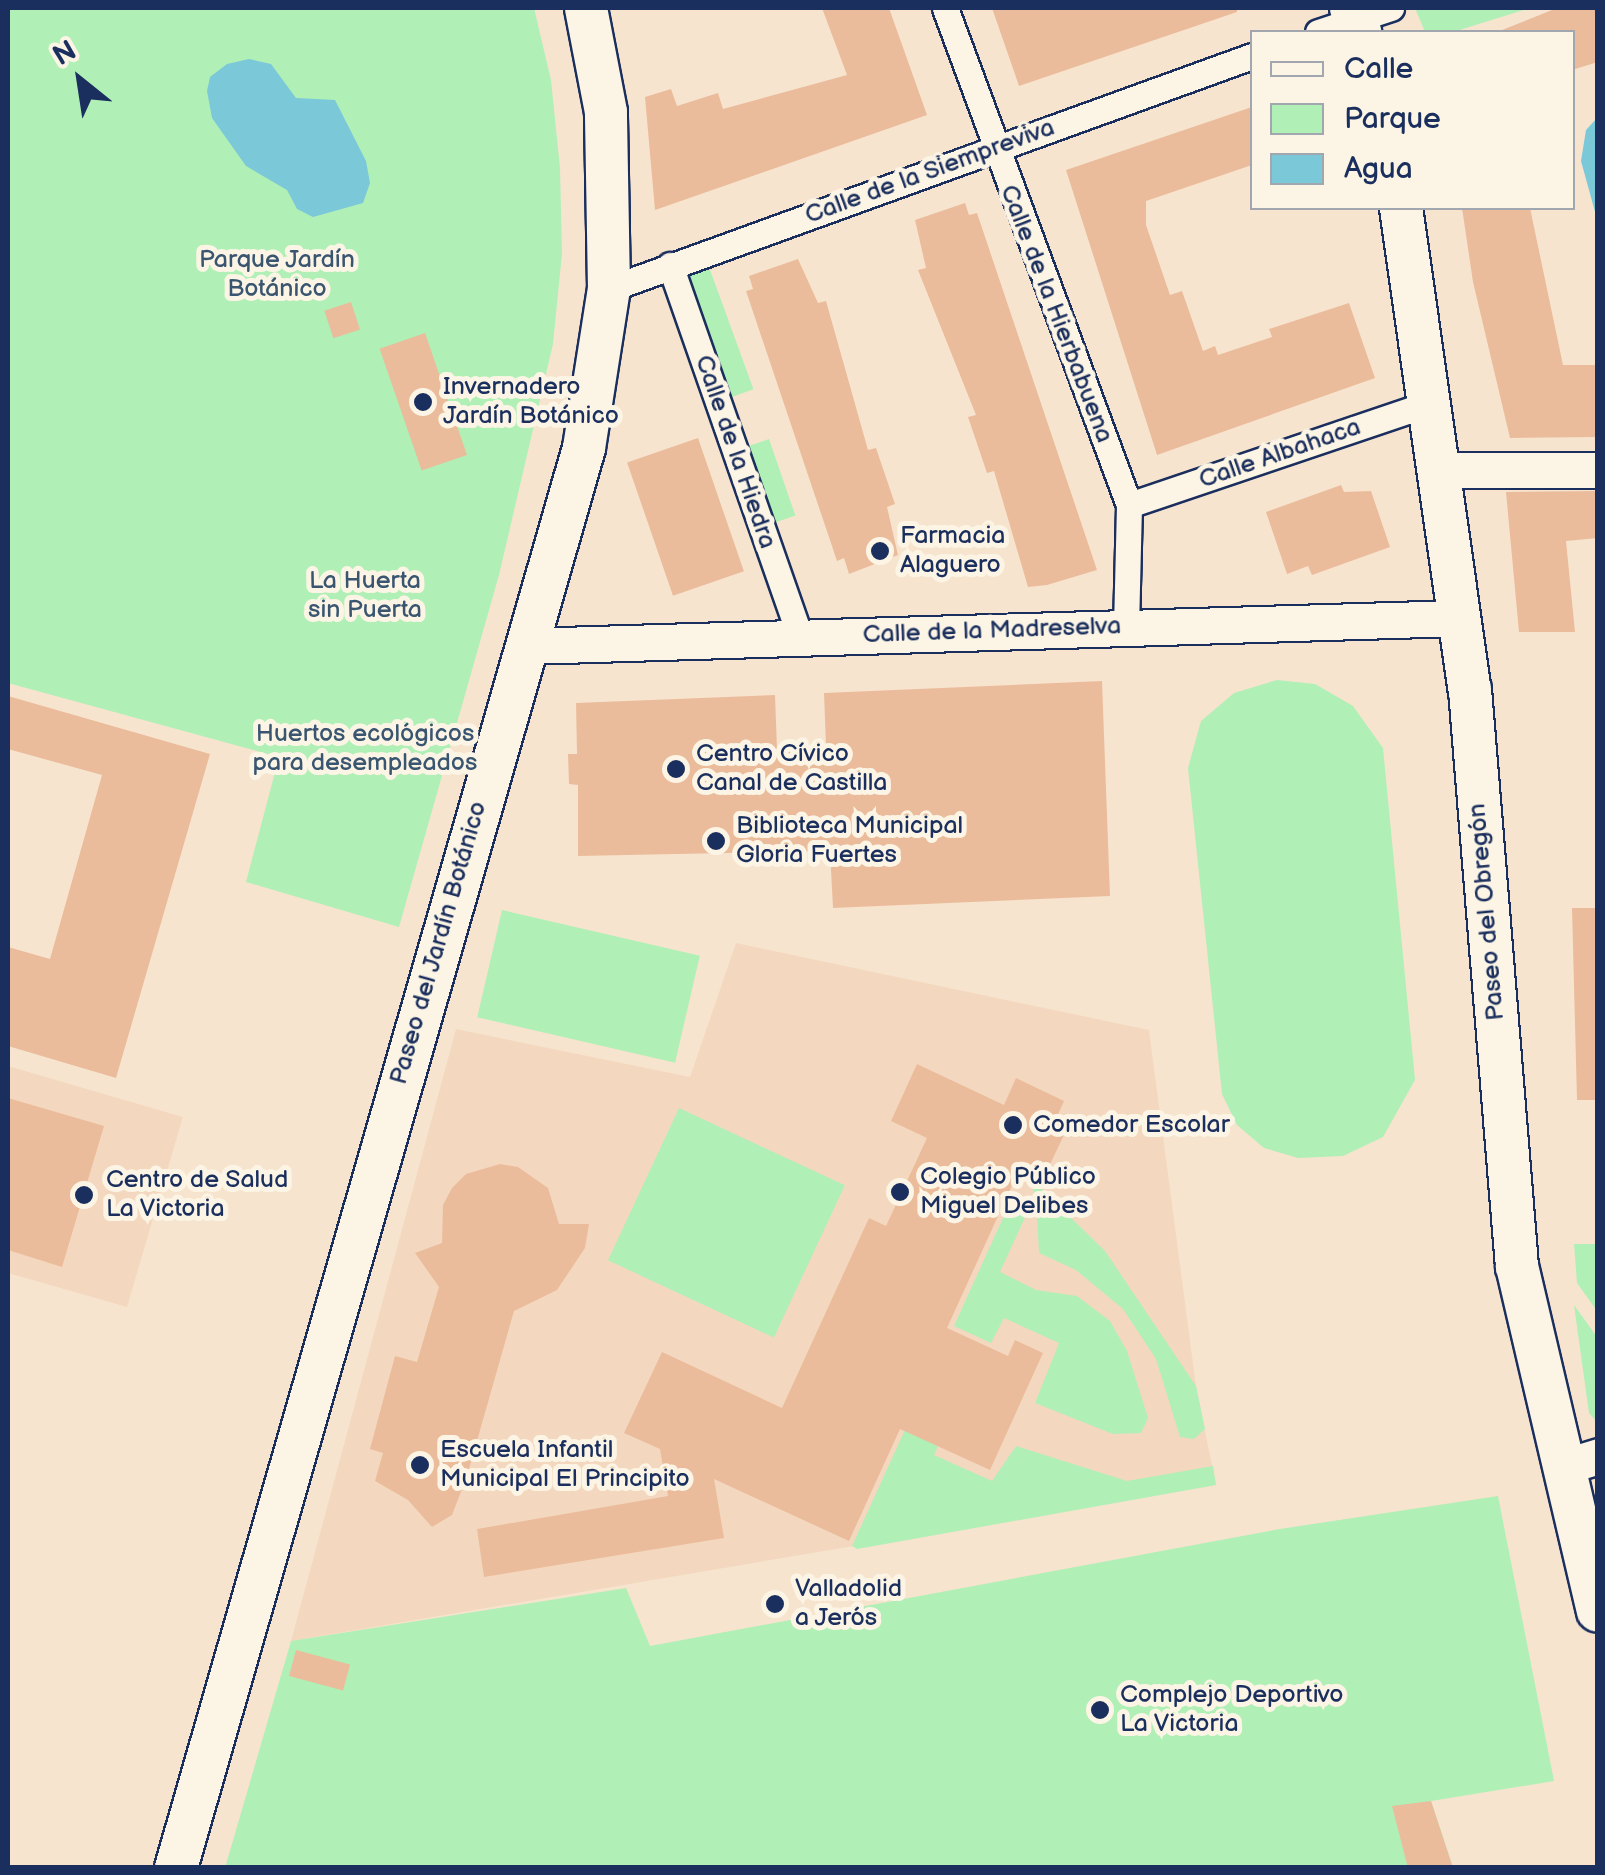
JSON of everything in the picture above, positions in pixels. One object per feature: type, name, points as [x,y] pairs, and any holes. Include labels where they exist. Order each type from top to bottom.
[{"type":"street","name":"Paseo del Jardín Botánico","points":[[176,1868],[584,448],[609,289],[606,112],[586,8]]},
{"type":"street","name":"Calle de la Hierbabuena","points":[[945,8],[993,149],[1129,505],[1126,626]]},
{"type":"street","name":"Calle de la Siempreviva","points":[[609,289],[1250,57]]},
{"type":"street","name":"Paseo del Obregón","points":[[1401,210],[1470,690],[1516,1266],[1582,1461],[1598,1611]]},
{"type":"street","name":"Calle de la Hiedra","points":[[670,265],[801,639]]},
{"type":"street","name":"Calle Albahaca","points":[[1129,505],[1430,403]]},
{"type":"street","points":[[1439,470],[1598,470]]},
{"type":"street","name":"Calle de la Madreselva","points":[[526,646],[1458,618]]},
{"type":"shaded area","name":"Colegio Público Miguel Delibes","points":[[736,943],[1149,1030],[1196,1386],[1216,1485],[291,1641],[456,1029],[690,1077]]},
{"type":"shaded area","name":"Centro de Salud La Victoria","points":[[8,1066],[183,1117],[127,1307],[8,1273]]},
{"type":"green space","name":"Parque Jardín Botánico","points":[[8,8],[534,8],[551,80],[560,168],[562,254],[553,344],[499,575],[399,927],[246,882],[279,757],[8,683]]},
{"type":"green space","points":[[1415,8],[1530,8],[1459,30],[1424,30]]},
{"type":"green space","points":[[709,267],[753,389],[716,403],[671,281]]},
{"type":"green space","points":[[769,439],[795,516],[754,530],[727,453]]},
{"type":"green space","points":[[1277,680],[1315,684],[1353,706],[1383,748],[1415,1080],[1383,1137],[1343,1156],[1298,1158],[1264,1148],[1237,1125],[1222,1094],[1188,768],[1201,721],[1234,693]]},
{"type":"green space","points":[[502,910],[700,956],[675,1063],[477,1017]]},
{"type":"green space","points":[[679,1108],[845,1185],[774,1338],[608,1260]]},
{"type":"green space","points":[[1028,1176],[1105,1251],[1196,1386],[1205,1429],[1194,1439],[1180,1437],[1156,1359],[1123,1309],[1076,1270],[1039,1253],[1036,1196]]},
{"type":"green space","points":[[1013,1196],[1027,1213],[1000,1272],[1036,1290],[1077,1296],[1110,1321],[1127,1351],[1148,1418],[1141,1433],[1113,1434],[1035,1403],[1059,1343],[1004,1318],[991,1343],[954,1326]]},
{"type":"green space","points":[[1574,1244],[1597,1244],[1597,1311],[1577,1283]]},
{"type":"green space","points":[[1574,1305],[1597,1337],[1597,1422],[1589,1413]]},
{"type":"green space","points":[[920,1397],[952,1412],[934,1455],[992,1481],[1016,1446],[1127,1481],[1213,1466],[1216,1485],[857,1549],[852,1546]]},
{"type":"green space","name":"Complejo Deportivo La Victoria","points":[[1498,1496],[1554,1781],[1431,1801],[1453,1867],[225,1868],[291,1641],[626,1588],[650,1646],[1280,1529]]},
{"type":"water","points":[[249,59],[271,64],[296,98],[335,100],[366,161],[370,183],[363,203],[313,217],[297,209],[287,190],[246,166],[212,118],[207,91],[210,77],[227,64]]},
{"type":"water","points":[[1597,118],[1597,219],[1581,161],[1586,130]]},
{"type":"building","points":[[822,8],[889,8],[927,115],[655,210],[645,97],[671,89],[677,106],[718,93],[723,109],[847,75]]},
{"type":"building","points":[[992,8],[1237,8],[1237,12],[1019,86]]},
{"type":"building","points":[[1557,8],[1598,8],[1598,62],[1575,69],[1575,30],[1502,30]]},
{"type":"building","points":[[1250,108],[1250,166],[1146,201],[1146,225],[1170,295],[1182,291],[1203,351],[1215,346],[1218,355],[1272,337],[1269,329],[1349,303],[1375,378],[1157,455],[1066,170]]},
{"type":"building","points":[[965,203],[969,215],[977,213],[1097,570],[1047,585],[1028,587],[994,471],[987,473],[968,417],[976,415],[918,270],[926,268],[915,220]]},
{"type":"building","points":[[1462,210],[1530,210],[1563,365],[1598,365],[1595,437],[1510,438],[1473,282]]},
{"type":"building","points":[[798,259],[818,303],[826,301],[868,450],[876,448],[895,504],[887,507],[898,555],[849,574],[844,558],[837,561],[746,291],[753,289],[749,276]]},
{"type":"building","points":[[351,302],[360,330],[333,338],[324,311]]},
{"type":"building","name":"Invernadero Jardín Botánico","points":[[425,333],[467,455],[422,471],[380,349]]},
{"type":"building","points":[[698,438],[744,571],[673,596],[627,462]]},
{"type":"building","points":[[1341,485],[1344,492],[1371,491],[1390,547],[1312,575],[1308,566],[1287,574],[1266,512]]},
{"type":"building","points":[[1598,491],[1598,538],[1566,541],[1575,632],[1519,632],[1506,492]]},
{"type":"building","points":[[1102,681],[1110,896],[833,908],[830,851],[578,856],[578,785],[569,784],[568,754],[577,754],[576,703],[775,695],[777,749],[826,746],[824,693]]},
{"type":"building","points":[[8,696],[210,754],[116,1078],[8,1046],[8,947],[50,959],[102,775],[8,749]]},
{"type":"building","points":[[1572,908],[1598,908],[1598,1100],[1577,1100]]},
{"type":"building","points":[[917,1064],[1004,1105],[1016,1078],[1064,1101],[1056,1119],[1065,1133],[1042,1181],[1019,1170],[947,1328],[1008,1356],[1015,1340],[1043,1353],[990,1470],[900,1429],[849,1541],[714,1479],[724,1538],[484,1577],[477,1529],[668,1496],[660,1449],[624,1433],[662,1352],[782,1408],[869,1218],[886,1226],[927,1138],[891,1121]]},
{"type":"building","points":[[8,1098],[104,1126],[62,1267],[8,1250]]},
{"type":"building","points":[[500,1164],[518,1167],[548,1188],[559,1224],[589,1224],[585,1248],[557,1290],[514,1311],[467,1476],[452,1515],[432,1527],[408,1500],[375,1481],[383,1453],[370,1449],[395,1356],[417,1362],[439,1287],[415,1253],[442,1243],[443,1205],[452,1188],[466,1174]]},
{"type":"building","points":[[296,1650],[350,1664],[343,1691],[289,1676]]},
{"type":"building","points":[[1431,1801],[1453,1868],[1408,1868],[1392,1806]]},
{"type":"place","name":"Invernadero Jardín Botánico","points":[[423,402]]},
{"type":"place","name":"Farmacia Alaguero","points":[[880,551]]},
{"type":"place","name":"Centro Cívico Canal de Castilla","points":[[676,769]]},
{"type":"place","name":"Biblioteca Municipal Gloria Fuertes","points":[[716,841]]},
{"type":"place","name":"Comedor Escolar","points":[[1013,1125]]},
{"type":"place","name":"Colegio Público Miguel Delibes","points":[[900,1192]]},
{"type":"place","name":"Centro de Salud La Victoria","points":[[84,1195]]},
{"type":"place","name":"Escuela Infantil Municipal El Principito","points":[[420,1465]]},
{"type":"place","name":"Valladolid a Jerós","points":[[775,1604]]},
{"type":"place","name":"Complejo Deportivo La Victoria","points":[[1100,1710]]},
{"type":"park label","name":"La Huerta sin Puerta","points":[[365,596]]},
{"type":"park label","name":"Huertos ecológicos para desempleados","points":[[365,750]]}]
